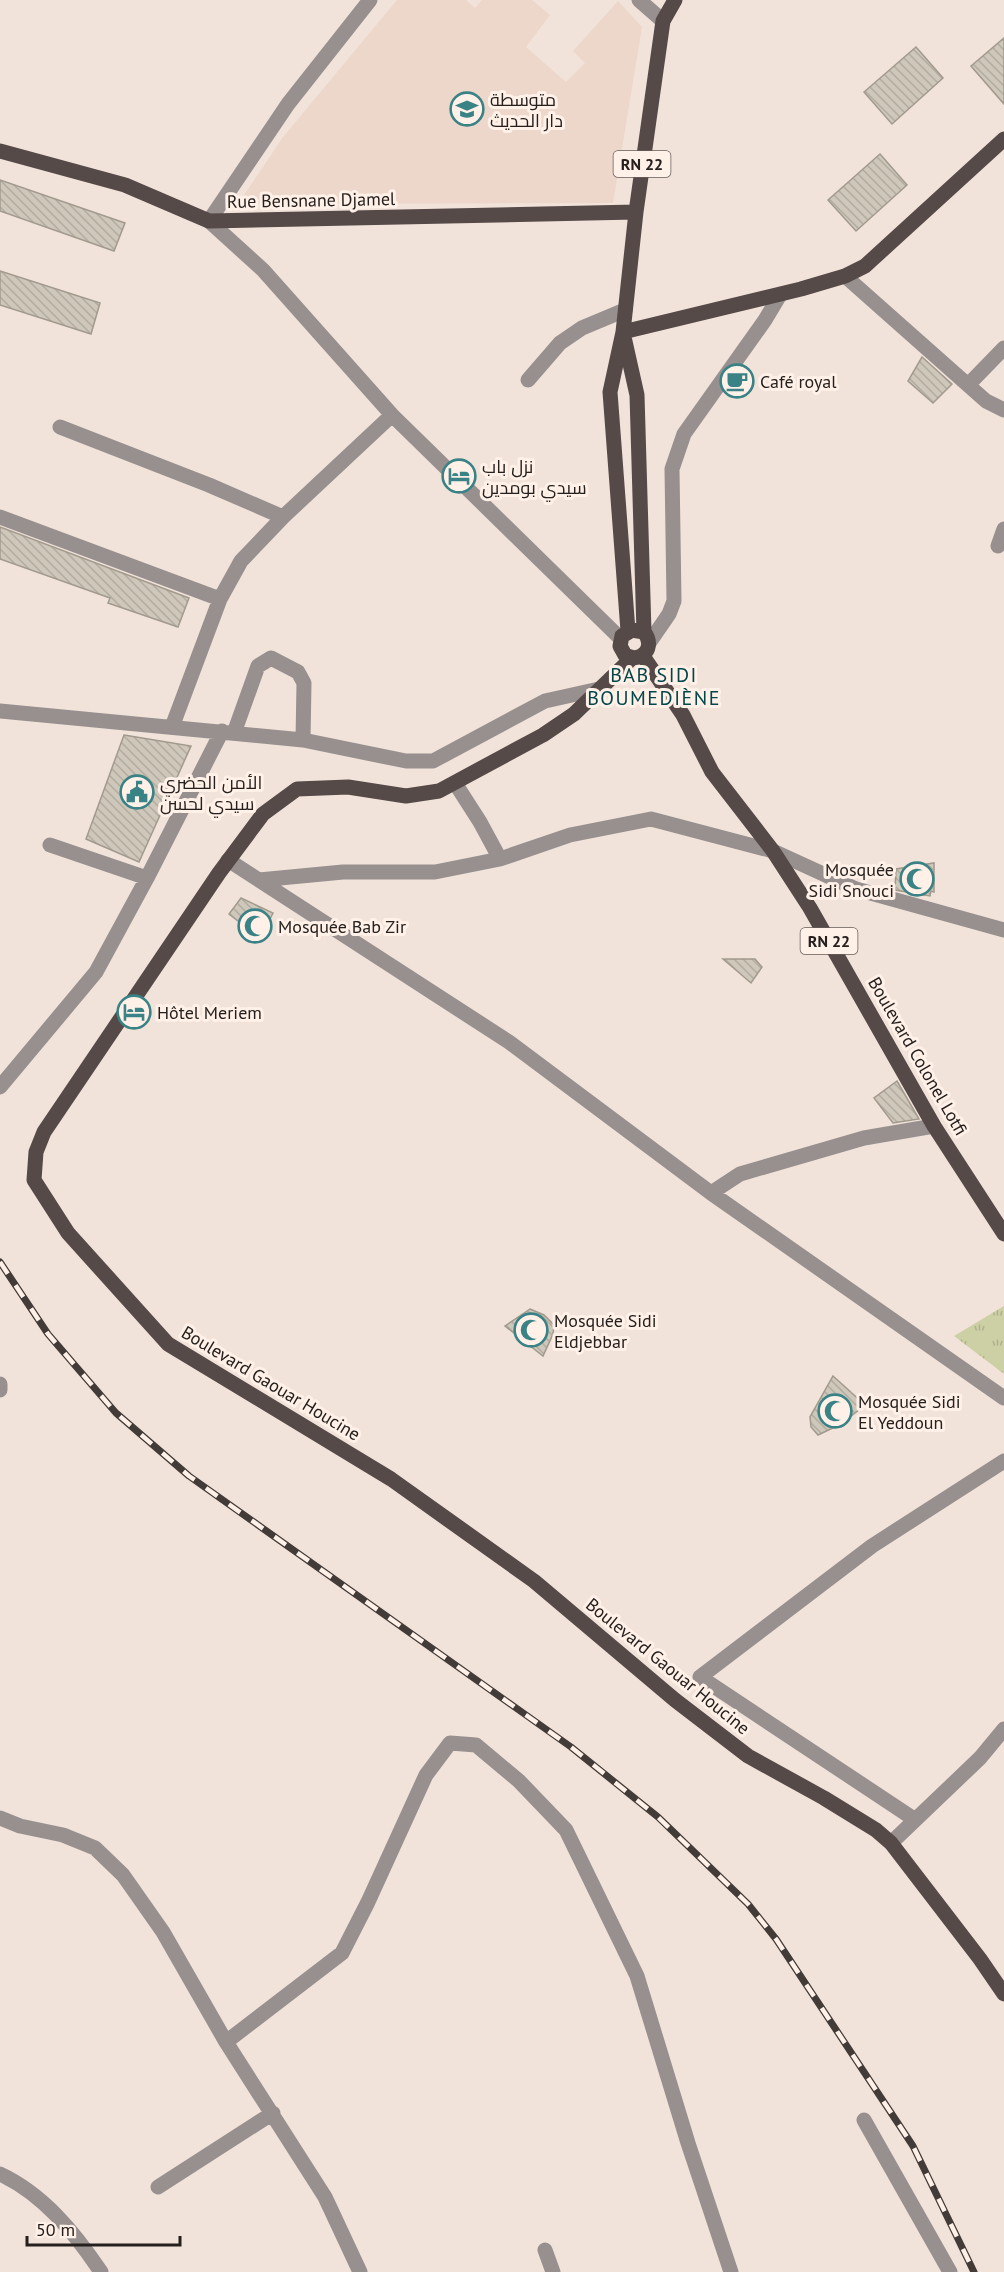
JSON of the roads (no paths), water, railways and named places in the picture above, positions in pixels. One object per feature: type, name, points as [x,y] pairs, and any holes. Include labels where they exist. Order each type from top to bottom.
[{"type":"main road","name":"RN 22","points":[[624,635],[610,392],[623,332],[636,212],[663,21],[675,0]]},
{"type":"main road","points":[[623,332],[780,295],[845,276],[865,266],[1004,139]]},
{"type":"main road","name":"Rue Bensnane Djamel","points":[[0,152],[125,185],[209,222],[636,212]]},
{"type":"main road","name":"RN 22","points":[[623,332],[637,395],[642,648]]},
{"type":"main road","points":[[624,635],[636,629],[642,648]]},
{"type":"main road","name":"Boulevard Colonel Lotfi","points":[[624,635],[620,646],[623,653],[642,648],[683,715],[712,772],[773,851],[810,908],[934,1126],[1004,1234]]},
{"type":"main road","name":"Boulevard Gaouar Houcine","points":[[642,648],[574,714],[543,735],[439,791],[406,796],[348,788],[297,789],[263,814],[228,860],[44,1132],[36,1152],[34,1180],[68,1233],[168,1344],[391,1479],[534,1581],[675,1700],[748,1756],[824,1797],[876,1830],[891,1843],[1004,1994]]},
{"type":"street","points":[[370,0],[288,104],[209,222],[262,270],[392,415],[624,635]]},
{"type":"street","points":[[639,0],[663,21]]},
{"type":"street","points":[[845,276],[986,401],[1004,410]]},
{"type":"street","points":[[642,648],[669,614],[674,601],[672,469],[684,434],[765,320],[780,295]]},
{"type":"street","points":[[528,380],[560,343],[582,328],[625,310]]},
{"type":"street","points":[[968,385],[1004,348]]},
{"type":"street","points":[[172,727],[220,599],[241,561],[283,517],[392,415]]},
{"type":"street","points":[[60,428],[209,485],[283,517]]},
{"type":"street","points":[[0,517],[220,599]]},
{"type":"street","points":[[998,546],[1004,528]]},
{"type":"street","points":[[0,1087],[96,972],[228,732],[258,666],[272,658],[298,672],[304,683],[303,740]]},
{"type":"street","points":[[0,711],[303,740],[406,761],[433,761],[545,701],[599,689]]},
{"type":"street","points":[[454,783],[480,822],[500,859]]},
{"type":"street","points":[[259,880],[343,873],[435,872],[500,859],[570,835],[651,819],[773,851],[856,889],[1004,930]]},
{"type":"street","points":[[50,845],[147,878]]},
{"type":"street","points":[[228,860],[509,1042],[711,1193],[1004,1398]]},
{"type":"street","points":[[711,1193],[740,1174],[864,1138],[934,1126]]},
{"type":"street","points":[[0,1384],[0,1390]]},
{"type":"street","points":[[914,1819],[699,1677],[872,1546],[1004,1461]]},
{"type":"street","points":[[891,1843],[980,1758],[1004,1729]]},
{"type":"street","points":[[226,2042],[342,1953],[373,1892],[426,1775],[450,1743],[476,1745],[519,1780],[566,1830],[637,1976],[688,2143],[731,2272]]},
{"type":"street","points":[[0,1818],[20,1826],[63,1835],[95,1848],[123,1875],[163,1932],[226,2042],[325,2197],[360,2272]]},
{"type":"street","points":[[158,2187],[273,2113]]},
{"type":"street","points":[[864,2120],[950,2272]]},
{"type":"street","points":[[0,2174],[48,2205],[93,2269]]},
{"type":"street","points":[[545,2250],[554,2272]]},
{"type":"railway","points":[[0,1262],[48,1334],[116,1413],[189,1476],[571,1747],[658,1817],[748,1904],[776,1939],[913,2146],[974,2272]]},
{"type":"place","name":"متوسطة دار الحديث","points":[[467,109]]},
{"type":"place","name":"Café royal","points":[[737,381]]},
{"type":"place","name":"نزل باب سيدي بومدين","points":[[459,476]]},
{"type":"place","name":"الأمن الحضري سيدي لحسن","points":[[137,792]]},
{"type":"place","name":"Mosquée Sidi Snouci","points":[[917,879]]},
{"type":"place","name":"Mosquée Bab Zir","points":[[255,926]]},
{"type":"place","name":"Hôtel Meriem","points":[[134,1012]]},
{"type":"place","name":"Mosquée Sidi Eldjebbar","points":[[531,1330]]},
{"type":"place","name":"Mosquée Sidi El Yeddoun","points":[[835,1411]]},
{"type":"district","name":"BAB SIDI BOUMEDIÈNE","points":[[654,686]]}]
